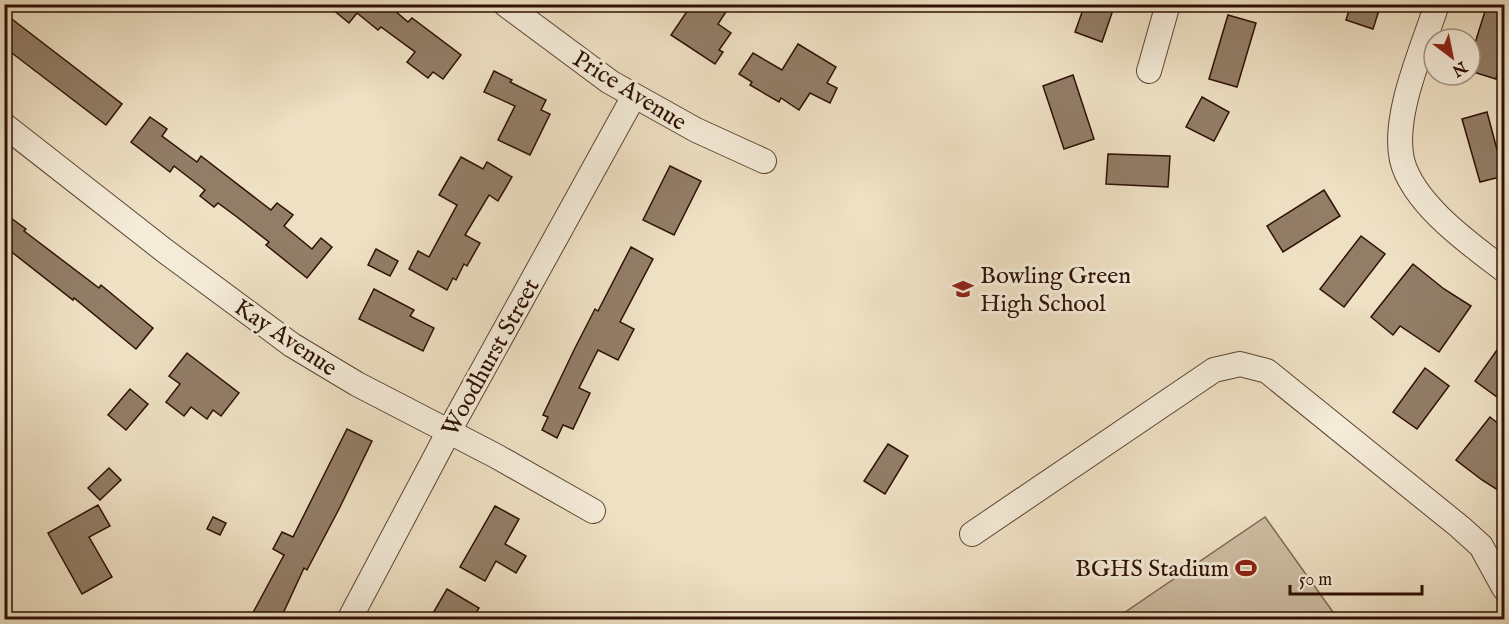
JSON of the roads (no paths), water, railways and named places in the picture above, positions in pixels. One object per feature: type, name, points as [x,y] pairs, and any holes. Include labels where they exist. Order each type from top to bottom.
[{"type":"street","name":"Price Avenue","points":[[504,4],[595,71],[634,96],[696,130],[764,161]]},
{"type":"street","points":[[1149,71],[1168,4]]},
{"type":"street","points":[[1437,4],[1404,105],[1400,140],[1402,161],[1418,192],[1433,210],[1504,270]]},
{"type":"street","name":"Woodhurst Street","points":[[349,620],[448,433],[634,96]]},
{"type":"street","name":"Kay Avenue","points":[[4,125],[271,331],[357,384],[496,456],[593,511]]},
{"type":"street","points":[[972,534],[1214,370],[1240,364],[1267,371],[1460,527],[1481,546],[1504,588]]},
{"type":"place","name":"Bowling Green High School","points":[[963,289]]},
{"type":"place","name":"BGHS Stadium","points":[[1246,568]]}]
